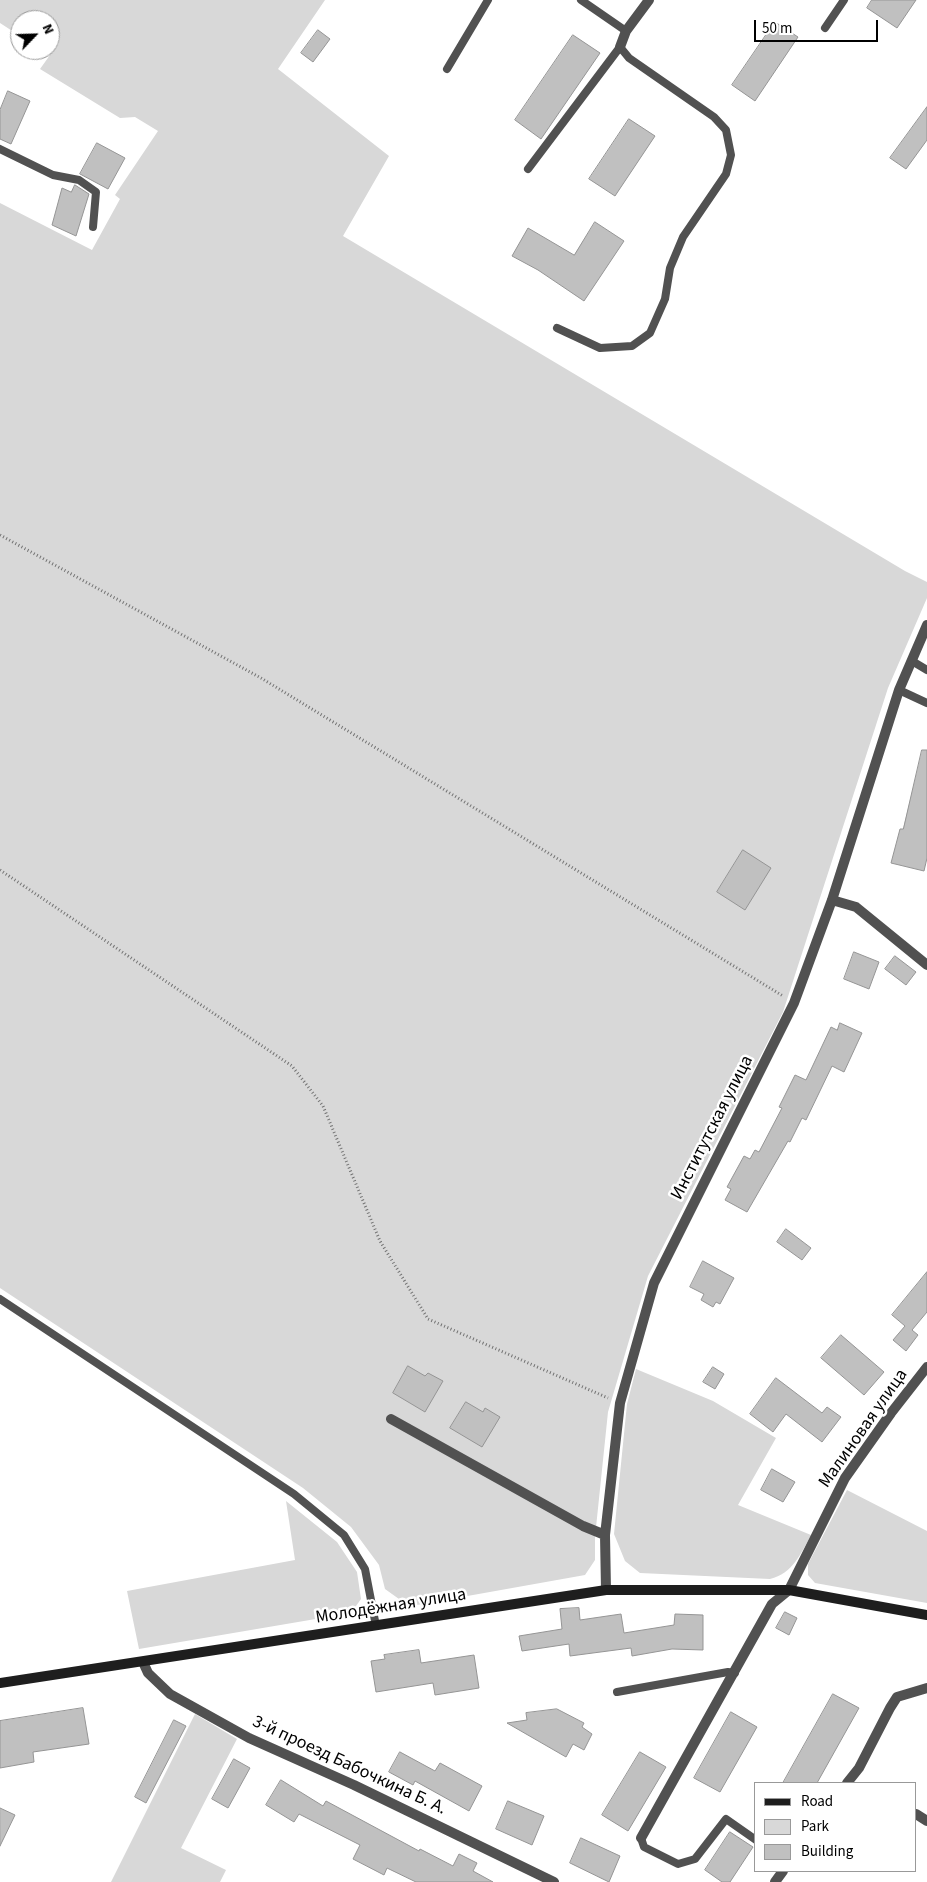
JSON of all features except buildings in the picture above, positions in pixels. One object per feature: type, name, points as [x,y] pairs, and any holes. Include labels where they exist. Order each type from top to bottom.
[{"type":"street","points":[[620,47],[626,31],[649,0]]},
{"type":"street","name":"Институтская улица","points":[[606,1590],[605,1535],[620,1403],[654,1282],[794,1003],[832,900],[899,690],[927,625]]},
{"type":"street","points":[[832,900],[856,908],[927,965]]},
{"type":"street","name":"Малиновая улица","points":[[789,1590],[845,1478],[891,1413],[927,1367]]},
{"type":"street","points":[[391,1419],[583,1526],[605,1535]]},
{"type":"street","name":"Молодёжная улица","points":[[0,1683],[606,1590],[789,1590],[927,1615]]},
{"type":"street","points":[[641,1838],[772,1604],[789,1590]]},
{"type":"street","name":"3-й проезд Бабочкина Б. А.","points":[[143,1662],[148,1673],[170,1694],[249,1738],[354,1785],[554,1882]]},
{"type":"street","points":[[852,1782],[897,1697],[927,1688]]},
{"type":"lane","points":[[447,69],[488,0]]},
{"type":"lane","points":[[581,0],[626,31]]},
{"type":"lane","points":[[825,28],[844,0]]},
{"type":"lane","points":[[528,169],[620,47],[629,58],[714,117],[726,130],[731,156],[726,174],[683,236],[670,268],[665,299],[650,333],[632,346],[600,348],[557,328]]},
{"type":"lane","points":[[0,149],[53,175],[79,180],[96,192],[94,227]]},
{"type":"lane","points":[[912,661],[927,670]]},
{"type":"lane","points":[[899,690],[927,703]]},
{"type":"lane","points":[[0,1299],[294,1494],[344,1535],[365,1568],[376,1626]]},
{"type":"lane","points":[[618,1692],[728,1672],[735,1673]]},
{"type":"lane","points":[[641,1838],[644,1847],[678,1864],[695,1859],[726,1819],[754,1839]]},
{"type":"path","points":[[0,536],[261,678],[794,1003]]},
{"type":"path","points":[[0,870],[292,1066],[323,1106],[380,1241],[428,1319],[620,1403]]},
{"type":"green space","points":[[0,0],[325,0],[278,69],[389,156],[343,236],[905,571],[927,582],[927,598],[888,688],[783,1012],[648,1276],[608,1412],[595,1537],[595,1560],[585,1575],[417,1605],[399,1599],[385,1589],[379,1565],[351,1527],[303,1488],[0,1288],[0,203],[92,250],[120,199],[115,195],[158,131],[135,117],[120,118],[40,69],[46,60],[60,60],[60,10],[10,10],[10,30],[0,23]]},
{"type":"green space","points":[[636,1369],[713,1401],[776,1438],[738,1505],[811,1535],[795,1562],[785,1572],[770,1579],[640,1573],[625,1561],[614,1534],[627,1404]]},
{"type":"green space","points":[[847,1490],[927,1531],[927,1603],[815,1583],[808,1575],[808,1564]]},
{"type":"green space","points":[[286,1501],[337,1542],[357,1572],[361,1599],[351,1613],[139,1649],[127,1591],[295,1560]]},
{"type":"green space","points":[[195,1714],[237,1739],[181,1848],[226,1870],[220,1882],[111,1882]]}]
